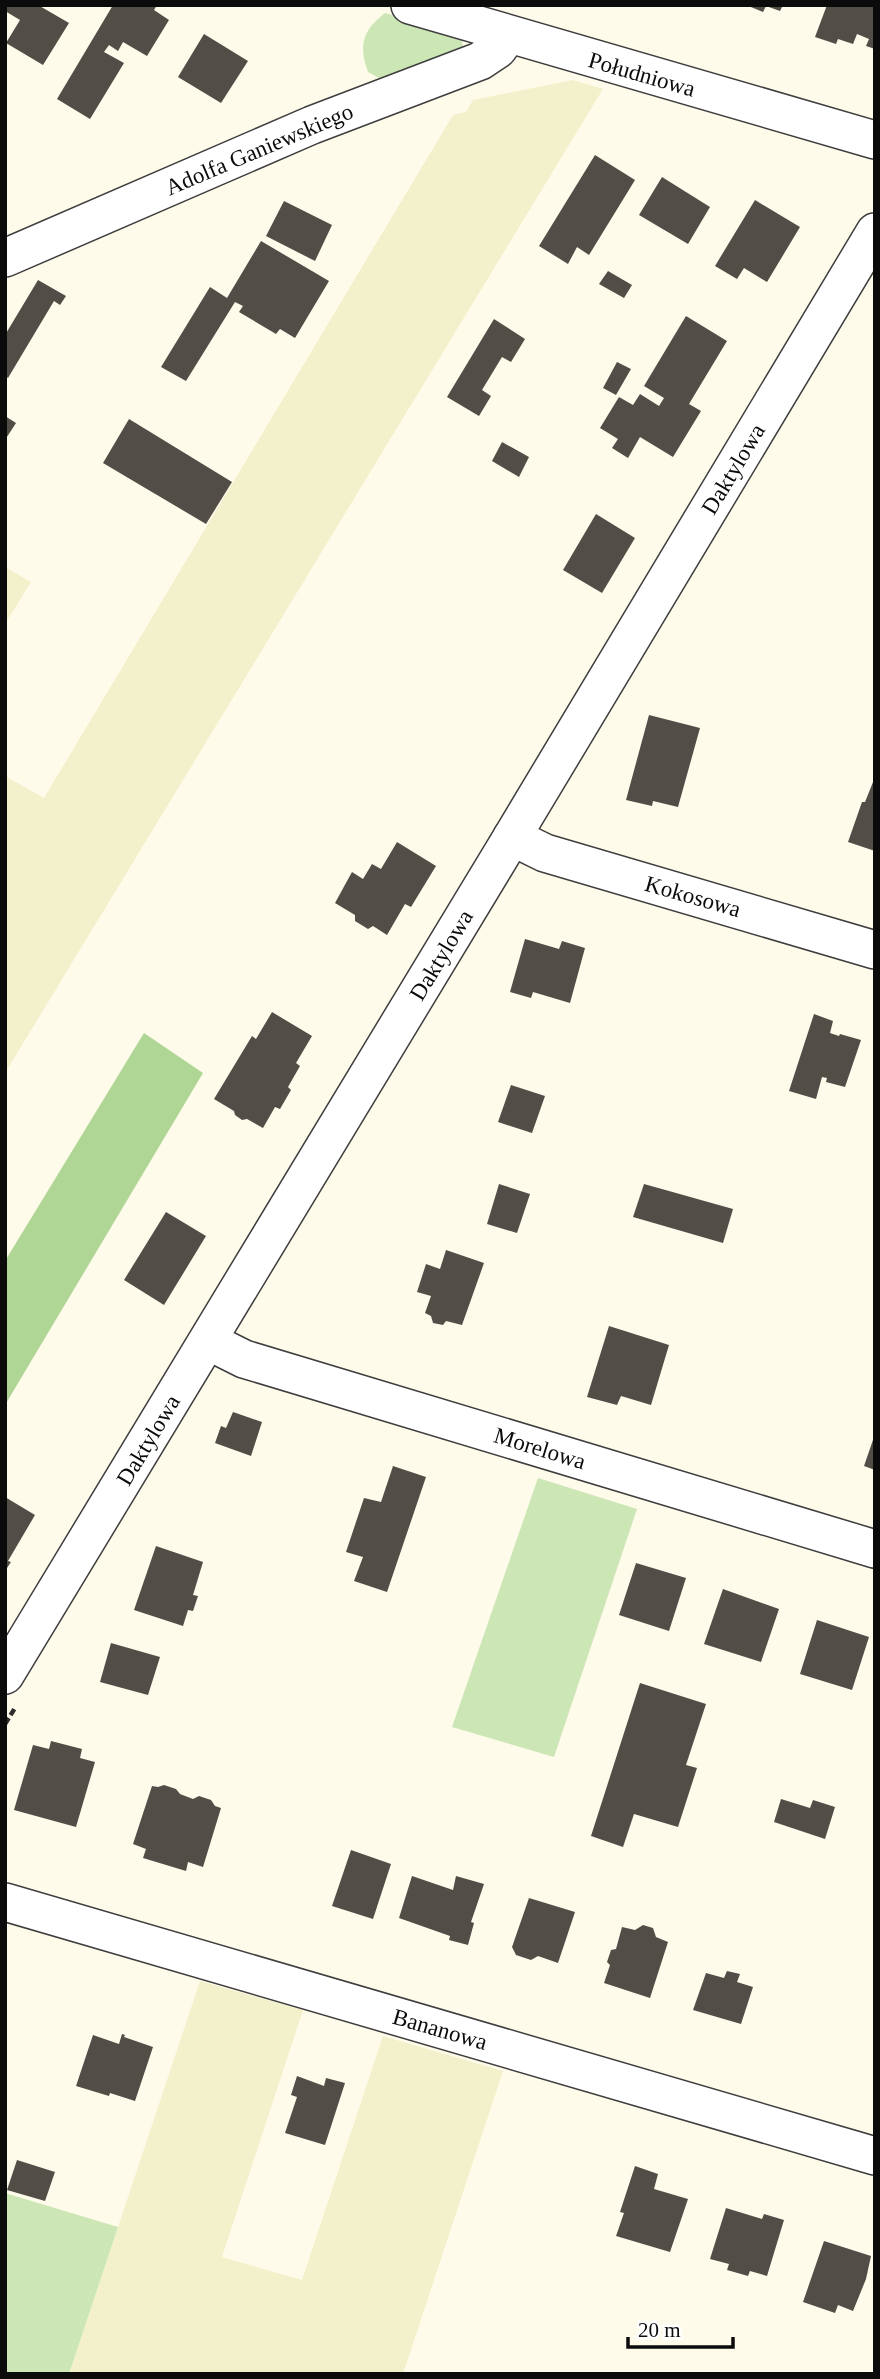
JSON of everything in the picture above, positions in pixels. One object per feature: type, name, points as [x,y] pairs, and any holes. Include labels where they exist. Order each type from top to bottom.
[{"type":"street","name":"Południowa","points":[[410,5],[875,140]]},
{"type":"street","name":"Adolfa Ganiewskiego","points":[[5,258],[312,125],[480,61],[498,49],[508,35]]},
{"type":"street","name":"Daktylowa","points":[[5,1675],[875,232]]},
{"type":"street","name":"Kokosowa","points":[[512,837],[545,853],[875,950]]},
{"type":"street","name":"Morelowa","points":[[208,1341],[244,1359],[875,1549]]},
{"type":"street","name":"Bananowa","points":[[5,1902],[875,2157]]},
{"type":"green space","points":[[385,13],[456,33],[462,40],[463,51],[386,82],[368,72],[363,54],[367,32]]},
{"type":"green space","points":[[573,80],[603,89],[5,1073],[5,776],[44,798],[453,115],[466,112],[473,100]]},
{"type":"green space","points":[[5,567],[31,582],[5,624]]},
{"type":"green space","points":[[144,1033],[203,1073],[5,1405],[5,1261]]},
{"type":"green space","points":[[538,1478],[637,1509],[554,1757],[452,1727]]},
{"type":"green space","points":[[200,1981],[303,2010],[222,2257],[302,2280],[383,2036],[503,2071],[403,2374],[69,2374]]},
{"type":"green space","points":[[5,2193],[118,2227],[69,2374],[5,2374]]},
{"type":"building","points":[[5,5],[38,5],[69,23],[43,65],[6,43],[20,20],[5,11]]},
{"type":"building","points":[[113,5],[157,5],[154,10],[169,20],[147,56],[123,42],[118,51],[109,45],[104,52],[124,63],[90,119],[57,99]]},
{"type":"building","points":[[746,5],[783,5],[780,11],[766,6],[763,12]]},
{"type":"building","points":[[827,5],[875,5],[875,49],[866,46],[869,39],[857,34],[853,44],[838,39],[836,44],[815,37]]},
{"type":"building","points":[[204,34],[248,61],[221,103],[178,77]]},
{"type":"building","points":[[595,155],[635,180],[589,255],[577,247],[568,264],[539,246]]},
{"type":"building","points":[[662,177],[710,207],[688,244],[639,215]]},
{"type":"building","points":[[755,200],[800,227],[767,282],[744,268],[737,279],[715,266]]},
{"type":"building","points":[[284,201],[332,225],[315,261],[266,236]]},
{"type":"building","points":[[261,241],[329,281],[295,338],[280,329],[276,334],[239,312],[243,306],[235,302],[186,381],[161,367],[210,287],[227,298]]},
{"type":"building","points":[[608,271],[632,285],[624,298],[599,284]]},
{"type":"building","points":[[38,280],[66,296],[60,305],[54,301],[8,378],[5,376],[5,335]]},
{"type":"building","points":[[686,316],[727,341],[689,404],[701,411],[673,457],[640,437],[628,458],[612,448],[618,439],[600,428],[619,397],[633,405],[640,394],[659,406],[664,398],[644,386]]},
{"type":"building","points":[[494,319],[525,339],[511,362],[502,357],[482,390],[491,396],[479,416],[447,397]]},
{"type":"building","points":[[617,362],[631,369],[616,395],[603,388]]},
{"type":"building","points":[[5,416],[16,423],[5,440]]},
{"type":"building","points":[[129,419],[232,482],[206,524],[103,463]]},
{"type":"building","points":[[502,442],[529,457],[519,477],[492,461]]},
{"type":"building","points":[[596,514],[635,538],[602,593],[563,570]]},
{"type":"building","points":[[649,715],[700,728],[678,807],[653,801],[652,806],[626,800]]},
{"type":"building","points":[[875,777],[875,851],[848,842],[862,802],[865,802]]},
{"type":"building","points":[[397,842],[436,866],[411,907],[405,904],[387,935],[373,926],[368,929],[355,921],[355,915],[335,903],[352,872],[363,879],[372,864],[381,869]]},
{"type":"building","points":[[525,939],[559,949],[562,941],[585,948],[570,1003],[533,992],[531,998],[510,992]]},
{"type":"building","points":[[272,1012],[312,1036],[296,1063],[300,1066],[288,1087],[291,1090],[280,1109],[275,1107],[263,1128],[247,1119],[242,1120],[234,1111],[214,1099],[252,1036],[256,1039]]},
{"type":"building","points":[[814,1014],[833,1021],[830,1033],[861,1040],[845,1087],[826,1082],[827,1078],[822,1077],[816,1099],[789,1091]]},
{"type":"building","points":[[511,1085],[545,1096],[532,1133],[498,1122]]},
{"type":"building","points":[[499,1184],[530,1194],[517,1233],[487,1224]]},
{"type":"building","points":[[644,1184],[733,1209],[723,1243],[633,1217]]},
{"type":"building","points":[[166,1212],[206,1236],[164,1305],[124,1280]]},
{"type":"building","points":[[446,1250],[484,1263],[462,1325],[446,1321],[443,1325],[433,1323],[431,1316],[425,1313],[431,1296],[417,1292],[426,1264],[440,1269]]},
{"type":"building","points":[[609,1326],[669,1345],[651,1405],[621,1396],[617,1405],[587,1397]]},
{"type":"building","points":[[233,1412],[262,1422],[251,1456],[215,1443],[221,1426],[226,1428]]},
{"type":"building","points":[[875,1438],[875,1470],[864,1466]]},
{"type":"building","points":[[393,1466],[426,1477],[387,1592],[354,1581],[363,1557],[346,1552],[364,1498],[381,1502]]},
{"type":"building","points":[[5,1497],[35,1515],[5,1571]]},
{"type":"building","points":[[156,1546],[203,1562],[193,1595],[198,1596],[193,1611],[188,1610],[183,1626],[134,1610]]},
{"type":"building","points":[[636,1563],[686,1578],[669,1631],[619,1615]]},
{"type":"building","points":[[723,1589],[779,1609],[761,1662],[704,1644]]},
{"type":"building","points":[[817,1620],[869,1637],[852,1690],[800,1674]]},
{"type":"building","points":[[111,1643],[160,1657],[148,1695],[100,1682]]},
{"type":"building","points":[[640,1683],[706,1704],[686,1765],[697,1768],[678,1827],[634,1814],[623,1847],[591,1836]]},
{"type":"building","points":[[51,1741],[82,1749],[80,1758],[95,1762],[76,1827],[14,1810],[33,1745],[49,1749]]},
{"type":"building","points":[[164,1785],[193,1799],[199,1796],[211,1800],[215,1806],[221,1808],[203,1867],[188,1862],[186,1871],[143,1858],[146,1849],[133,1844],[152,1786]]},
{"type":"building","points":[[781,1799],[810,1808],[813,1800],[835,1807],[825,1839],[774,1822]]},
{"type":"building","points":[[351,1850],[391,1864],[373,1919],[332,1906]]},
{"type":"building","points":[[412,1876],[453,1890],[456,1876],[484,1884],[471,1922],[474,1923],[468,1945],[449,1940],[450,1936],[399,1918]]},
{"type":"building","points":[[529,1898],[575,1912],[558,1963],[538,1956],[531,1960],[516,1955],[512,1947]]},
{"type":"building","points":[[643,1925],[653,1928],[656,1937],[668,1942],[650,1998],[604,1983],[610,1965],[607,1962],[611,1950],[616,1949],[622,1927],[635,1930]]},
{"type":"building","points":[[727,1971],[740,1974],[737,1982],[753,1987],[741,2024],[693,2010],[706,1973],[724,1978]]},
{"type":"building","points":[[122,2034],[153,2047],[135,2101],[76,2086],[93,2035],[119,2044]]},
{"type":"building","points":[[297,2076],[324,2086],[326,2078],[345,2083],[325,2145],[285,2133],[297,2097],[291,2095]]},
{"type":"building","points":[[17,2160],[55,2172],[45,2201],[7,2190]]},
{"type":"building","points":[[635,2166],[658,2174],[654,2189],[688,2199],[670,2252],[616,2236],[624,2213],[620,2212]]},
{"type":"building","points":[[726,2208],[762,2219],[764,2214],[784,2220],[767,2276],[750,2271],[748,2276],[727,2270],[729,2264],[710,2259]]},
{"type":"building","points":[[824,2241],[871,2256],[866,2279],[853,2311],[838,2305],[835,2313],[803,2302]]}]
